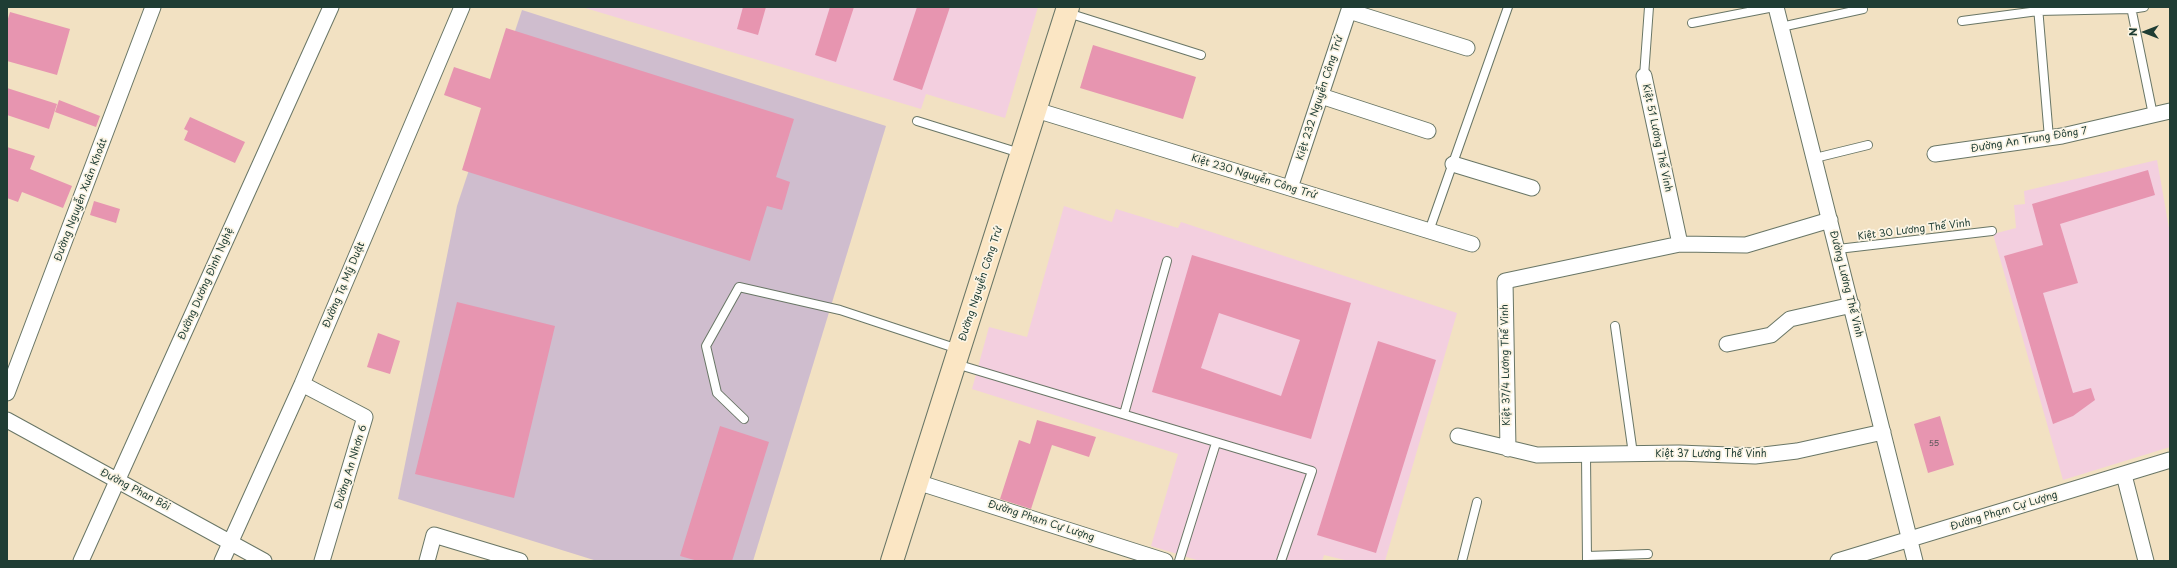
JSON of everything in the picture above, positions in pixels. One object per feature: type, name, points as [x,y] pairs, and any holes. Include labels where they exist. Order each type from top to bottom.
[{"type":"street","name":"Đường Nguyễn Xuân Khoát","points":[[7,393],[153,7]]},
{"type":"street","name":"Đường Dương Đình Nghệ","points":[[82,561],[331,7]]},
{"type":"street","name":"Đường Tạ Mỹ Duật","points":[[222,561],[302,384],[462,7]]},
{"type":"street","name":"Đường Lương Thế Vinh","points":[[1775,7],[1782,27],[1915,561]]},
{"type":"street","points":[[1349,9],[1466,48]]},
{"type":"street","name":"Kiệt 232 Nguyễn Công Trứ","points":[[1290,188],[1349,9]]},
{"type":"street","name":"Đường Nguyễn Công Trứ","points":[[892,561],[1068,10]]},
{"type":"street","name":"Kiệt 51 Lương Thế Vinh","points":[[1644,76],[1680,244]]},
{"type":"street","points":[[1321,96],[1428,131]]},
{"type":"street","name":"Kiệt 230 Nguyễn Công Trứ","points":[[1036,110],[1472,244]]},
{"type":"street","name":"Đường An Trung Đông 7","points":[[1935,154],[2048,138],[2170,111]]},
{"type":"street","points":[[1453,164],[1532,188]]},
{"type":"street","points":[[1680,244],[1746,245],[1830,220]]},
{"type":"street","name":"Kiệt 37/4 Lương Thế Vinh","points":[[1508,450],[1505,281],[1680,244]]},
{"type":"street","points":[[1727,344],[1771,335],[1790,319],[1852,305]]},
{"type":"street","name":"Đường An Nhơn 6","points":[[302,384],[365,417],[322,561]]},
{"type":"street","name":"Đường Phan Bôi","points":[[7,420],[264,561]]},
{"type":"street","name":"Kiệt 37 Lương Thế Vinh","points":[[1458,436],[1508,450],[1537,455],[1679,453],[1755,456],[1796,451],[1883,432]]},
{"type":"street","name":"Đường Phạm Cự Lượng","points":[[1838,561],[2170,460]]},
{"type":"street","points":[[2124,475],[2146,561]]},
{"type":"street","name":"Đường Phạm Cự Lượng","points":[[917,482],[1166,561]]},
{"type":"street","points":[[426,561],[434,535],[520,561]]},
{"type":"lane","points":[[1429,231],[1508,7]]},
{"type":"lane","name":"Kiệt 51 Lương Thế Vinh","points":[[1644,76],[1649,7]]},
{"type":"lane","points":[[1692,24],[1775,7]]},
{"type":"lane","points":[[1962,21],[2038,9],[2144,7]]},
{"type":"lane","points":[[2131,8],[2153,115]]},
{"type":"lane","points":[[1782,27],[1863,9]]},
{"type":"lane","points":[[2038,9],[2048,138]]},
{"type":"lane","points":[[1068,10],[1201,55]]},
{"type":"lane","points":[[917,121],[1022,154]]},
{"type":"lane","points":[[1815,158],[1868,145]]},
{"type":"lane","name":"Kiệt 30 Lương Thế Vinh","points":[[1838,249],[1992,231]]},
{"type":"lane","points":[[1124,414],[1168,260]]},
{"type":"lane","points":[[744,419],[717,393],[706,346],[739,287],[840,310],[958,357],[1124,414],[1312,471],[1281,561]]},
{"type":"lane","points":[[1615,326],[1633,454]]},
{"type":"lane","points":[[1180,561],[1216,443]]},
{"type":"lane","points":[[1586,455],[1587,558],[1648,554]]},
{"type":"lane","points":[[1462,561],[1477,502]]},
{"type":"shaded area","points":[[582,7],[1038,7],[1005,118],[926,94],[921,109]]},
{"type":"shaded area","points":[[522,10],[886,126],[753,561],[597,561],[398,499],[457,206]]},
{"type":"shaded area","points":[[2157,160],[2170,234],[2170,447],[2063,480],[1993,234],[2016,228],[2014,205],[2025,204],[2024,191]]},
{"type":"shaded area","points":[[1064,206],[1112,222],[1116,209],[1178,228],[1181,222],[1457,313],[1385,561],[1349,561],[1324,555],[1322,561],[1200,561],[1151,546],[1178,454],[972,389],[989,327],[1027,337]]},
{"type":"building","points":[[743,7],[766,7],[758,35],[737,29]]},
{"type":"building","points":[[830,7],[854,7],[836,62],[815,55]]},
{"type":"building","points":[[917,7],[950,7],[922,90],[893,80]]},
{"type":"building","points":[[10,12],[70,29],[57,75],[7,61],[7,22]]},
{"type":"building","points":[[506,28],[794,119],[776,177],[790,182],[782,210],[767,206],[750,261],[462,170],[481,108],[444,95],[454,67],[490,79]]},
{"type":"building","points":[[1093,45],[1196,77],[1183,119],[1080,88]]},
{"type":"building","points":[[7,88],[57,104],[49,129],[7,115]]},
{"type":"building","points":[[59,100],[100,116],[96,127],[55,112]]},
{"type":"building","points":[[190,117],[245,142],[235,163],[184,140],[188,131],[184,129]]},
{"type":"building","points":[[7,147],[35,156],[30,169],[72,186],[63,208],[22,192],[18,202],[7,198]]},
{"type":"building","points":[[2148,170],[2155,195],[2060,224],[2078,283],[2043,293],[2073,393],[2091,388],[2095,400],[2073,416],[2053,424],[2004,256],[2043,245],[2032,204]]},
{"type":"building","points":[[94,201],[120,209],[116,223],[90,215]]},
{"type":"building","points":[[1192,255],[1351,303],[1311,439],[1152,392]],"holes":[[[1219,313],[1300,340],[1281,396],[1201,368]]]},
{"type":"building","points":[[457,302],[555,326],[514,498],[415,474]]},
{"type":"building","points":[[378,333],[400,341],[390,374],[367,367]]},
{"type":"building","points":[[1378,341],[1436,360],[1376,553],[1317,535]]},
{"type":"building","points":[[1940,416],[1954,465],[1928,473],[1914,424]]},
{"type":"building","points":[[1037,420],[1096,437],[1089,457],[1052,445],[1031,509],[1000,499],[1019,440],[1030,444]]},
{"type":"building","points":[[720,426],[769,442],[732,561],[698,561],[680,556]]}]
